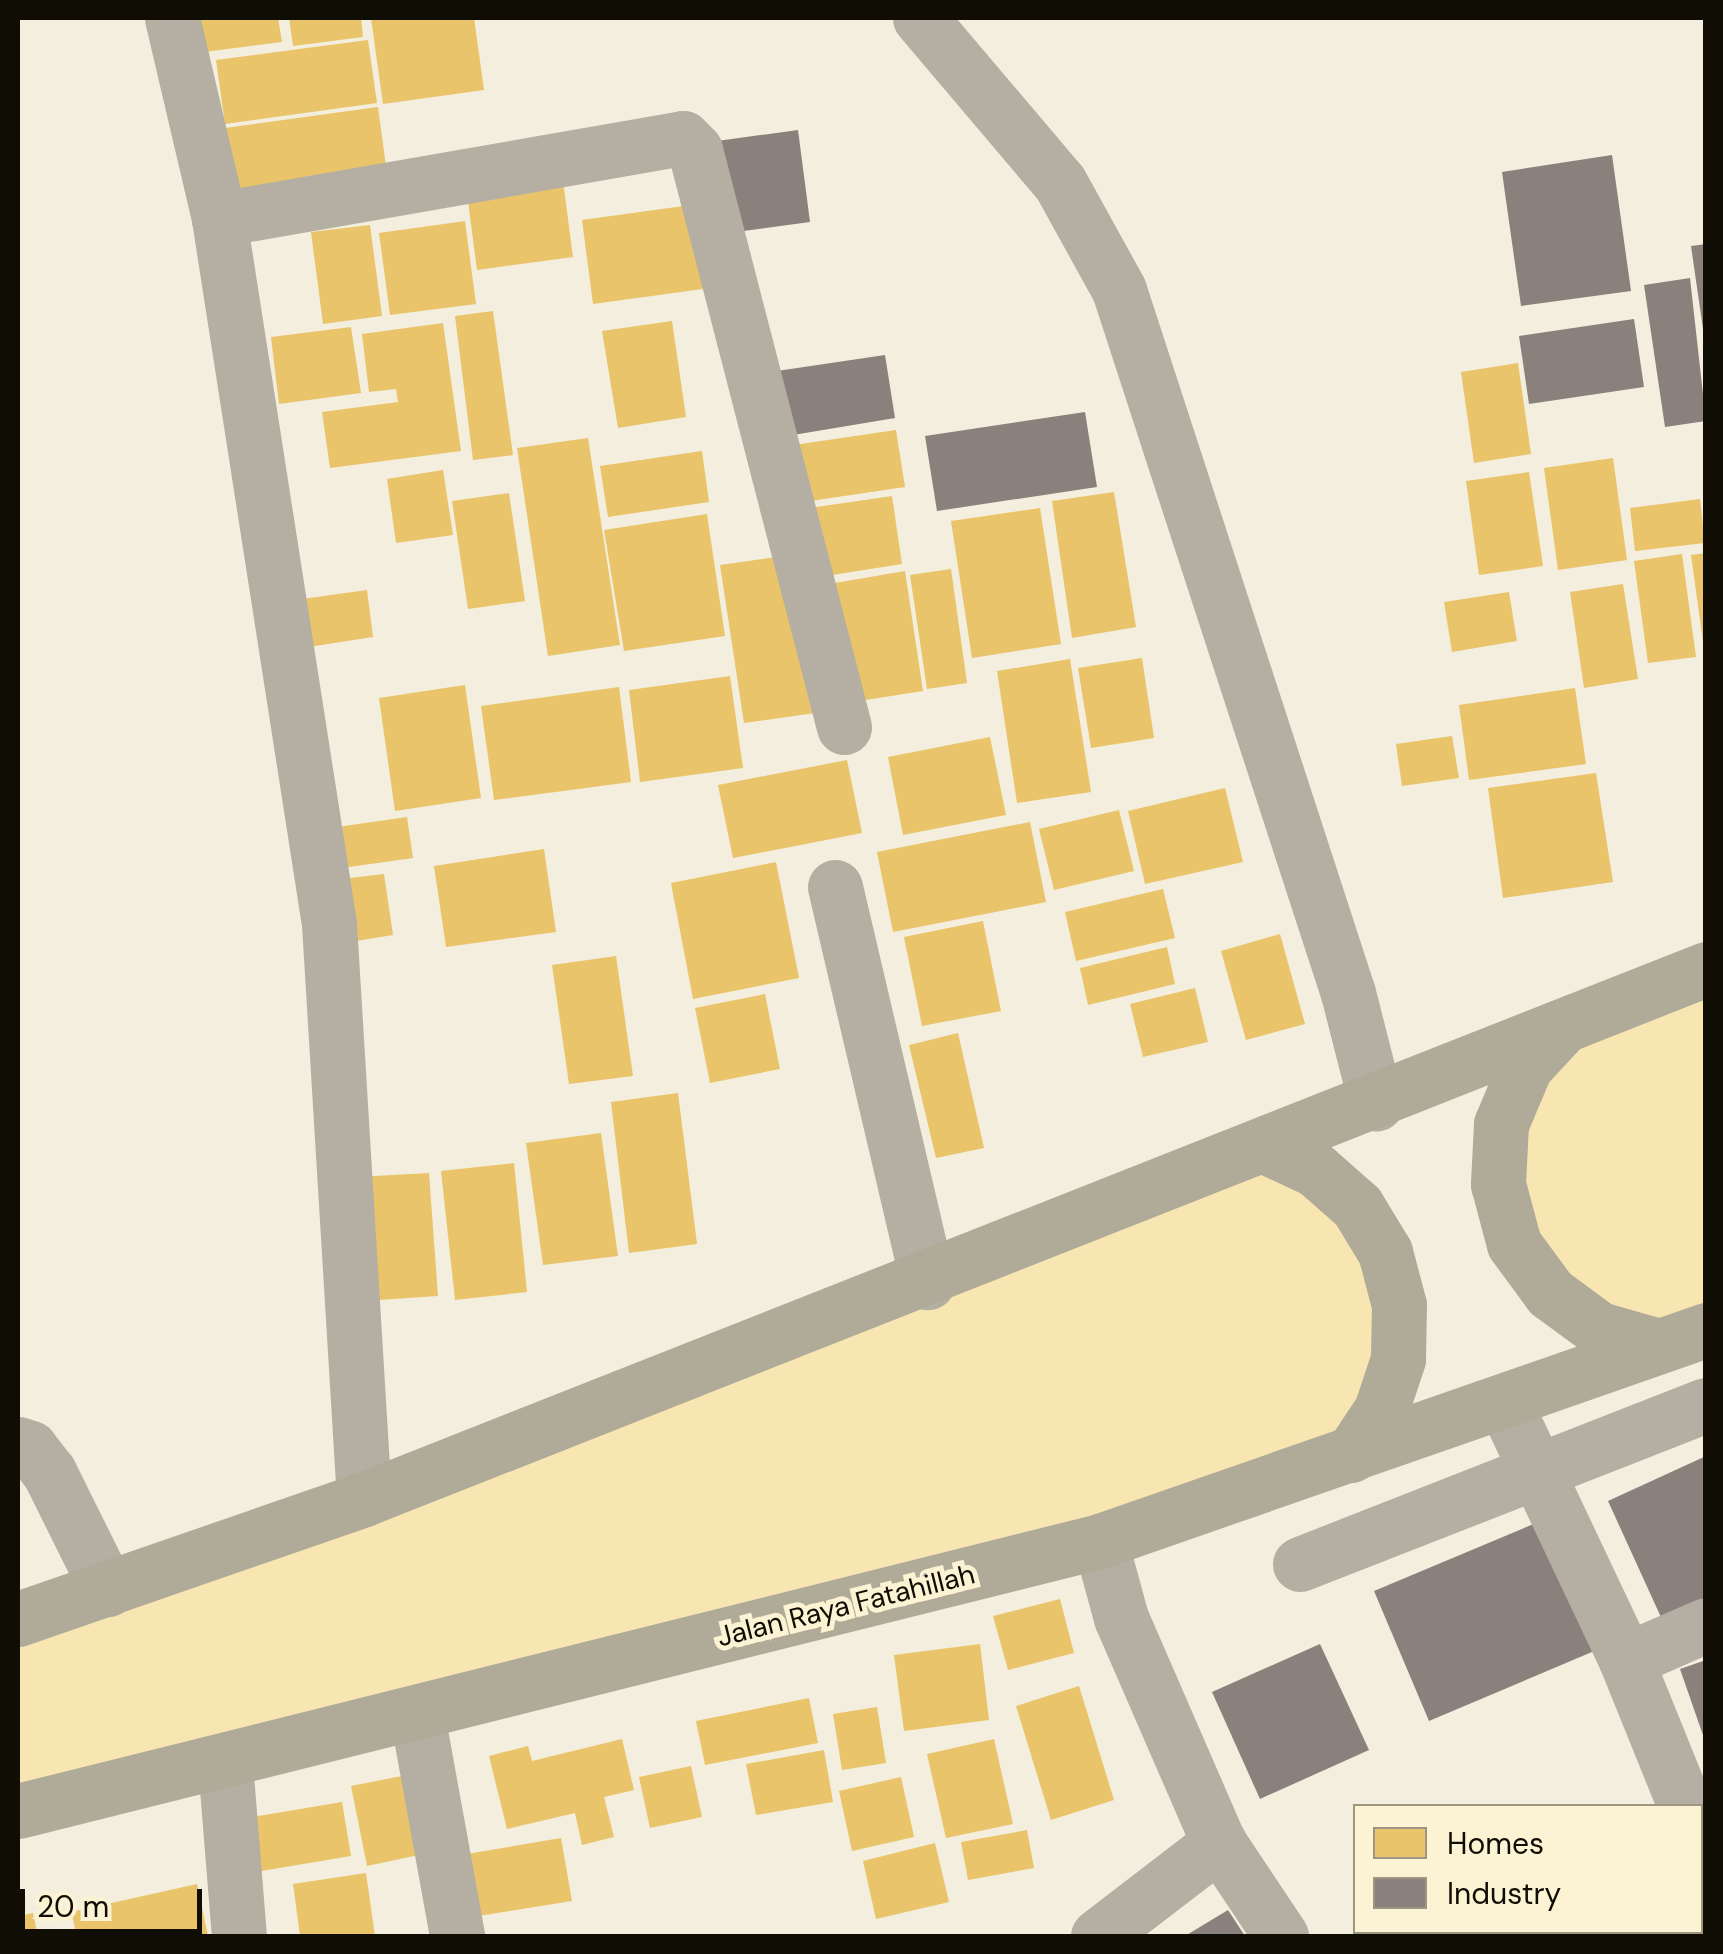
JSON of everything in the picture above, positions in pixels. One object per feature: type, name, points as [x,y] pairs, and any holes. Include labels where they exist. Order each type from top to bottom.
[{"type":"highway","points":[[18,1618],[364,1499],[928,1282],[1706,969]]},
{"type":"highway","points":[[1567,1022],[1525,1067],[1502,1124],[1498,1184],[1514,1244],[1550,1293],[1599,1329],[1682,1338]]},
{"type":"highway","points":[[1267,1147],[1316,1170],[1356,1206],[1385,1252],[1399,1305],[1398,1359],[1381,1410],[1351,1455]]},
{"type":"highway","name":"Jalan Raya Fatahillah","points":[[18,1811],[225,1763],[1100,1541],[1505,1404],[1682,1338]]},
{"type":"street","points":[[172,18],[219,219],[329,924],[364,1499]]},
{"type":"street","points":[[920,18],[1060,183],[1119,290],[1348,994],[1376,1103]]},
{"type":"street","points":[[219,219],[683,138],[695,150],[844,726]]},
{"type":"street","points":[[835,887],[928,1282]]},
{"type":"street","points":[[1505,1404],[1626,1660],[1684,1804]]},
{"type":"street","points":[[1300,1564],[1540,1474],[1706,1405]]},
{"type":"street","points":[[18,1444],[30,1448],[49,1472],[106,1589]]},
{"type":"street","points":[[1100,1541],[1121,1618],[1220,1843],[1281,1936]]},
{"type":"street","points":[[1626,1660],[1706,1625]]},
{"type":"street","points":[[416,1715],[457,1936]]},
{"type":"street","points":[[225,1763],[239,1936]]},
{"type":"street","points":[[1098,1936],[1220,1843]]},
{"type":"shaded area","points":[[1705,969],[1705,1330],[1550,1293],[1501,1124],[1525,1067]]},
{"type":"shaded area","points":[[1267,1147],[1316,1170],[1399,1305],[1351,1455],[18,1811],[18,1619]]},
{"type":"building: Homes","points":[[185,18],[278,18],[282,42],[189,54]]},
{"type":"building: Homes","points":[[289,18],[361,18],[363,37],[293,46]]},
{"type":"building: Homes","points":[[371,18],[474,18],[484,90],[383,104]]},
{"type":"building: Homes","points":[[368,40],[377,103],[225,124],[216,60]]},
{"type":"building: Homes","points":[[378,107],[388,181],[235,202],[225,128]]},
{"type":"building: Homes","points":[[562,173],[573,257],[477,270],[466,186]]},
{"type":"building: Homes","points":[[698,204],[710,288],[593,304],[582,220]]},
{"type":"building: Homes","points":[[465,221],[476,304],[390,315],[379,233]]},
{"type":"building: Homes","points":[[370,225],[382,316],[323,324],[311,232]]},
{"type":"building: Homes","points":[[493,311],[513,455],[473,460],[455,316]]},
{"type":"building: Homes","points":[[672,321],[686,417],[618,428],[602,331]]},
{"type":"building: Homes","points":[[443,323],[461,451],[330,468],[322,412],[398,402],[396,389],[369,392],[362,334]]},
{"type":"building: Homes","points":[[351,327],[361,393],[279,404],[271,337]]},
{"type":"building: Homes","points":[[1518,363],[1531,454],[1474,463],[1461,372]]},
{"type":"building: Homes","points":[[896,430],[905,487],[797,503],[787,446]]},
{"type":"building: Homes","points":[[588,438],[620,645],[548,656],[517,448]]},
{"type":"building: Homes","points":[[702,451],[709,502],[608,517],[600,466]]},
{"type":"building: Homes","points":[[1613,458],[1627,560],[1558,570],[1544,468]]},
{"type":"building: Homes","points":[[443,470],[453,535],[396,543],[387,479]]},
{"type":"building: Homes","points":[[1529,472],[1543,566],[1479,575],[1466,481]]},
{"type":"building: Homes","points":[[1114,492],[1136,627],[1072,638],[1052,501]]},
{"type":"building: Homes","points":[[509,493],[525,601],[468,609],[452,501]]},
{"type":"building: Homes","points":[[892,496],[902,564],[813,578],[803,509]]},
{"type":"building: Homes","points":[[1700,499],[1705,543],[1635,551],[1630,508]]},
{"type":"building: Homes","points":[[1040,508],[1061,644],[972,658],[951,521]]},
{"type":"building: Homes","points":[[707,514],[725,636],[624,651],[604,530]]},
{"type":"building: Homes","points":[[1706,553],[1706,642],[1703,642],[1691,555]]},
{"type":"building: Homes","points":[[1682,554],[1696,657],[1648,663],[1634,561]]},
{"type":"building: Homes","points":[[791,555],[815,713],[744,723],[720,565]]},
{"type":"building: Homes","points":[[951,569],[967,683],[927,689],[910,575]]},
{"type":"building: Homes","points":[[905,571],[923,691],[846,703],[829,584]]},
{"type":"building: Homes","points":[[1623,584],[1638,679],[1584,688],[1570,592]]},
{"type":"building: Homes","points":[[367,590],[373,637],[302,648],[295,600]]},
{"type":"building: Homes","points":[[1509,592],[1517,641],[1452,652],[1444,602]]},
{"type":"building: Homes","points":[[1142,658],[1154,738],[1091,748],[1078,668]]},
{"type":"building: Homes","points":[[1070,659],[1091,792],[1017,803],[997,671]]},
{"type":"building: Homes","points":[[730,676],[743,768],[640,782],[629,690]]},
{"type":"building: Homes","points":[[465,685],[481,798],[395,811],[379,698]]},
{"type":"building: Homes","points":[[619,687],[631,782],[494,800],[481,706]]},
{"type":"building: Homes","points":[[1575,688],[1586,764],[1469,780],[1459,705]]},
{"type":"building: Homes","points":[[1452,736],[1459,778],[1402,786],[1396,744]]},
{"type":"building: Homes","points":[[990,737],[1006,815],[903,835],[888,757]]},
{"type":"building: Homes","points":[[847,760],[862,833],[733,858],[718,785]]},
{"type":"building: Homes","points":[[1596,773],[1613,882],[1503,898],[1488,788]]},
{"type":"building: Homes","points":[[1225,788],[1243,862],[1145,884],[1128,811]]},
{"type":"building: Homes","points":[[1119,810],[1134,871],[1054,890],[1039,829]]},
{"type":"building: Homes","points":[[407,817],[413,858],[342,868],[337,827]]},
{"type":"building: Homes","points":[[1030,822],[1046,902],[893,932],[877,852]]},
{"type":"building: Homes","points":[[544,849],[556,932],[446,947],[434,866]]},
{"type":"building: Homes","points":[[776,862],[799,978],[693,999],[671,883]]},
{"type":"building: Homes","points":[[384,874],[393,935],[350,942],[341,879]]},
{"type":"building: Homes","points":[[1163,889],[1175,938],[1076,961],[1065,912]]},
{"type":"building: Homes","points":[[983,921],[1001,1011],[922,1026],[904,937]]},
{"type":"building: Homes","points":[[1280,934],[1305,1024],[1246,1040],[1221,951]]},
{"type":"building: Homes","points":[[1167,947],[1175,984],[1088,1005],[1080,968]]},
{"type":"building: Homes","points":[[616,956],[633,1076],[569,1084],[552,965]]},
{"type":"building: Homes","points":[[1195,988],[1208,1042],[1143,1057],[1130,1004]]},
{"type":"building: Homes","points":[[765,994],[780,1069],[710,1083],[695,1008]]},
{"type":"building: Homes","points":[[958,1033],[984,1148],[936,1158],[909,1045]]},
{"type":"building: Homes","points":[[678,1093],[697,1244],[629,1253],[611,1102]]},
{"type":"building: Homes","points":[[601,1133],[618,1256],[543,1265],[526,1143]]},
{"type":"building: Homes","points":[[514,1163],[527,1292],[455,1300],[441,1171]]},
{"type":"building: Homes","points":[[429,1173],[438,1296],[364,1301],[356,1177]]},
{"type":"building: Homes","points":[[1060,1599],[1074,1653],[1008,1670],[993,1616]]},
{"type":"building: Homes","points":[[980,1644],[989,1720],[904,1731],[894,1655]]},
{"type":"building: Homes","points":[[1079,1686],[1114,1800],[1051,1820],[1016,1706]]},
{"type":"building: Homes","points":[[809,1698],[818,1743],[705,1765],[696,1721]]},
{"type":"building: Homes","points":[[877,1707],[886,1763],[842,1770],[833,1714]]},
{"type":"building: Homes","points":[[622,1739],[634,1790],[604,1797],[614,1837],[582,1845],[575,1813],[507,1829],[489,1756],[528,1746],[532,1761]]},
{"type":"building: Homes","points":[[994,1739],[1013,1824],[946,1838],[927,1754]]},
{"type":"building: Homes","points":[[824,1750],[833,1802],[756,1815],[746,1764]]},
{"type":"building: Homes","points":[[691,1766],[702,1817],[650,1828],[639,1777]]},
{"type":"building: Homes","points":[[417,1773],[433,1852],[367,1866],[351,1786]]},
{"type":"building: Homes","points":[[901,1777],[914,1837],[852,1851],[839,1791]]},
{"type":"building: Homes","points":[[342,1802],[351,1856],[244,1874],[235,1820]]},
{"type":"building: Homes","points":[[1027,1830],[1034,1868],[968,1880],[961,1842]]},
{"type":"building: Homes","points":[[561,1838],[572,1901],[478,1916],[467,1854]]},
{"type":"building: Homes","points":[[935,1843],[949,1902],[876,1919],[863,1861]]},
{"type":"building: Homes","points":[[366,1873],[375,1936],[300,1936],[293,1884]]},
{"type":"building: Homes","points":[[197,1884],[208,1936],[77,1936],[71,1912]]},
{"type":"building: Homes","points":[[33,1913],[38,1936],[18,1936],[18,1916]]},
{"type":"building: Industry","points":[[798,130],[810,222],[729,233],[717,141]]},
{"type":"building: Industry","points":[[1612,155],[1631,291],[1521,306],[1502,172]]},
{"type":"building: Industry","points":[[1706,244],[1706,328],[1703,329],[1691,246]]},
{"type":"building: Industry","points":[[1690,278],[1706,421],[1665,427],[1644,285]]},
{"type":"building: Industry","points":[[1634,319],[1644,387],[1529,404],[1519,336]]},
{"type":"building: Industry","points":[[885,355],[895,418],[787,436],[777,371]]},
{"type":"building: Industry","points":[[1085,412],[1097,487],[937,511],[925,436]]},
{"type":"building: Industry","points":[[1706,1456],[1706,1607],[1665,1626],[1608,1501]]},
{"type":"building: Industry","points":[[1543,1520],[1599,1649],[1429,1721],[1374,1591]]},
{"type":"building: Industry","points":[[1320,1644],[1369,1750],[1260,1799],[1212,1692]]},
{"type":"building: Industry","points":[[1706,1660],[1706,1741],[1705,1741],[1680,1669]]},
{"type":"building: Industry","points":[[1228,1910],[1245,1936],[1185,1936]]}]
